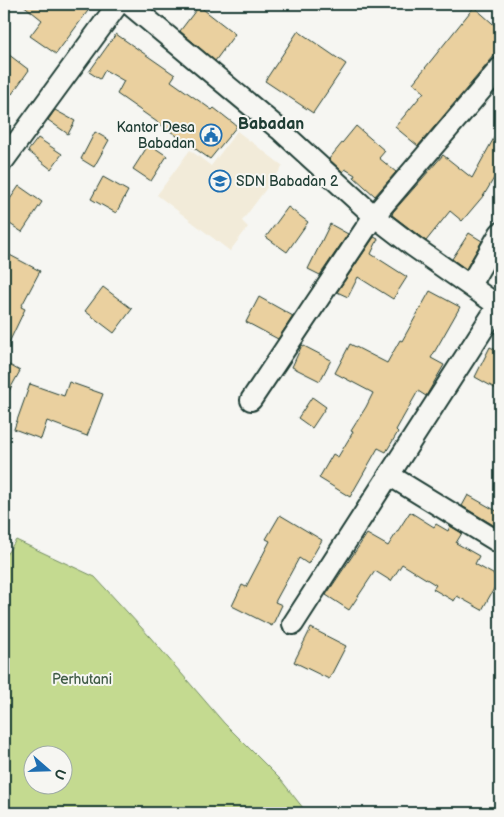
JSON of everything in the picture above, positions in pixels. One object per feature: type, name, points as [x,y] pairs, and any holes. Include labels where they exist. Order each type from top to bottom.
[{"type":"street","points":[[4,160],[118,4]]},
{"type":"street","points":[[129,4],[279,129],[374,216],[499,307],[293,624]]},
{"type":"street","points":[[251,400],[374,216],[500,68]]},
{"type":"street","points":[[470,285],[500,233]]},
{"type":"street","points":[[389,474],[500,543]]},
{"type":"shaded area","name":"SDN Babadan 2","points":[[237,131],[283,166],[242,221],[248,227],[230,251],[157,195],[190,150],[211,166]]},
{"type":"green space","name":"Perhutani","points":[[16,540],[95,577],[224,723],[281,780],[307,813],[4,813],[4,558]]},
{"type":"building","points":[[22,4],[93,4],[56,54],[30,36],[42,20]]},
{"type":"building","points":[[199,6],[235,34],[215,61],[180,31]]},
{"type":"building","points":[[474,7],[500,30],[500,49],[418,146],[395,127],[424,92],[413,83]]},
{"type":"building","points":[[298,31],[346,64],[313,113],[265,81]]},
{"type":"building","points":[[116,34],[175,75],[171,81],[212,110],[214,108],[237,126],[210,159],[117,94],[124,81],[105,70],[100,79],[89,72]]},
{"type":"building","points":[[4,51],[29,70],[12,94],[4,89]]},
{"type":"building","points":[[55,110],[75,121],[68,134],[48,120]]},
{"type":"building","points":[[356,126],[385,151],[379,158],[396,172],[375,196],[354,177],[355,175],[345,169],[343,172],[329,159]]},
{"type":"building","points":[[500,127],[500,168],[484,195],[462,221],[450,211],[426,241],[392,215],[443,155],[472,178]]},
{"type":"building","points":[[95,132],[109,140],[94,167],[81,159]]},
{"type":"building","points":[[38,138],[62,154],[51,169],[28,151]]},
{"type":"building","points":[[149,144],[167,156],[151,181],[133,169]]},
{"type":"building","points":[[103,177],[128,191],[116,213],[91,199]]},
{"type":"building","points":[[19,186],[42,202],[22,232],[4,220],[4,208]]},
{"type":"building","points":[[288,207],[308,222],[287,252],[266,237]]},
{"type":"building","points":[[330,224],[348,234],[320,275],[308,269]]},
{"type":"building","points":[[469,233],[482,241],[466,269],[452,259]]},
{"type":"building","points":[[374,237],[378,239],[371,254],[407,277],[393,299],[358,277],[348,297],[337,292]]},
{"type":"building","points":[[4,252],[40,271],[21,307],[25,309],[4,353]]},
{"type":"building","points":[[103,287],[132,309],[114,333],[85,311]]},
{"type":"building","points":[[430,291],[460,307],[431,358],[444,365],[426,396],[418,391],[386,452],[378,448],[350,497],[319,478],[333,454],[338,457],[373,393],[335,373],[350,344],[387,363],[400,340],[402,341]]},
{"type":"building","points":[[259,297],[293,316],[278,339],[246,322]]},
{"type":"building","points":[[302,345],[331,360],[320,381],[292,367]]},
{"type":"building","points":[[490,347],[500,352],[500,391],[475,377]]},
{"type":"building","points":[[4,362],[20,371],[4,400]]},
{"type":"building","points":[[69,382],[103,394],[87,436],[47,421],[41,439],[14,429],[30,384],[64,396]]},
{"type":"building","points":[[312,397],[326,407],[312,428],[298,418]]},
{"type":"building","points":[[468,495],[500,513],[500,529],[462,506]]},
{"type":"building","points":[[410,512],[434,527],[436,524],[448,531],[450,526],[462,533],[456,543],[479,556],[475,564],[500,578],[482,610],[457,596],[454,601],[433,589],[436,585],[402,564],[391,581],[375,571],[349,610],[326,595],[367,534],[388,546]]},
{"type":"building","points":[[280,515],[322,540],[308,564],[299,558],[275,602],[282,605],[272,626],[232,606],[242,585],[246,587],[270,541],[266,539]]},
{"type":"building","points":[[311,628],[346,646],[329,679],[294,662]]},
{"type":"place","name":"Kantor Desa Babadan","points":[[211,135]]},
{"type":"place","name":"SDN Babadan 2","points":[[220,181]]},
{"type":"district","name":"Babadan","points":[[271,123]]}]
